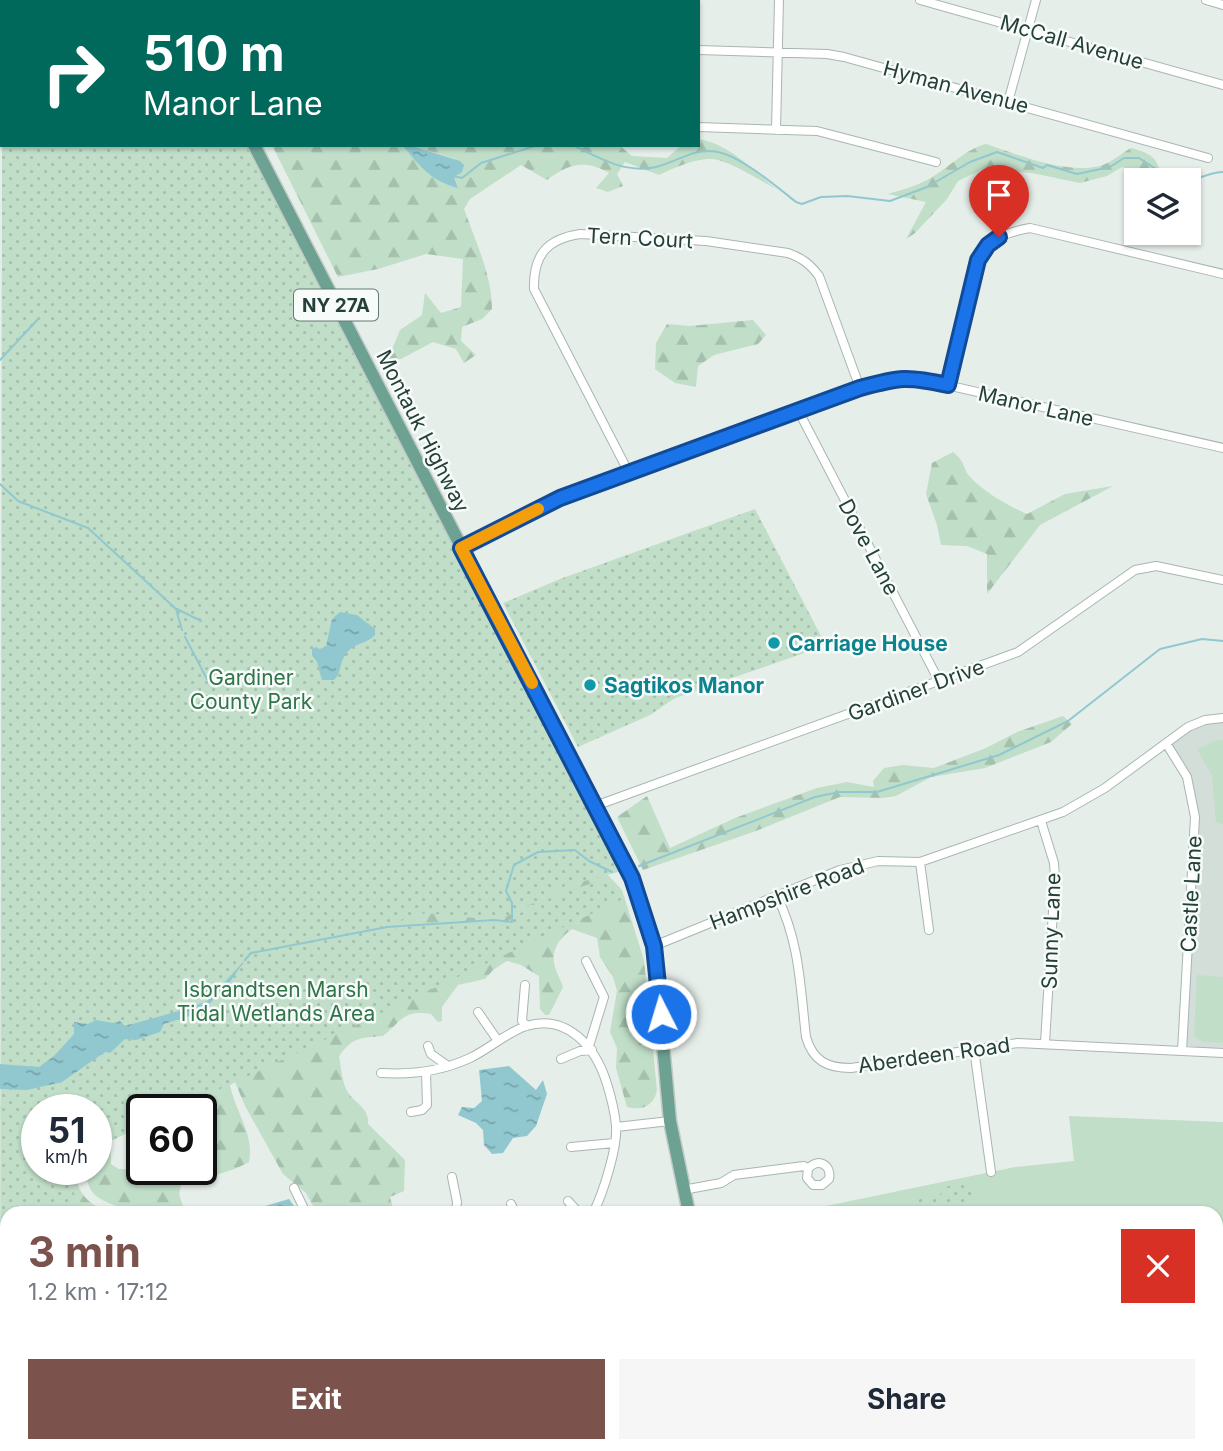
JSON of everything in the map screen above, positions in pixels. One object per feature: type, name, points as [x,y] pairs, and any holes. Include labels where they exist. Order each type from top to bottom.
[{"type":"main road","name":"Montauk Highway","points":[[255,147],[461,548]]},
{"type":"main road","name":"NY 27A","points":[[461,548],[632,878],[654,946],[670,1121],[687,1206]]},
{"type":"street","points":[[775,130],[779,0]]},
{"type":"street","name":"McCall Avenue","points":[[920,0],[1223,85]]},
{"type":"street","points":[[1008,102],[1036,0]]},
{"type":"street","points":[[1206,0],[1223,5]]},
{"type":"street","name":"Hyman Avenue","points":[[700,50],[776,51],[844,57],[1208,158]]},
{"type":"street","points":[[700,127],[817,131],[936,162]]},
{"type":"street","points":[[948,385],[978,260],[988,245],[1010,232],[1030,228],[1223,274]]},
{"type":"street","name":"Tern Court","points":[[629,473],[534,289],[534,275],[541,254],[550,243],[562,236],[580,234],[706,241],[800,257],[819,275],[860,388]]},
{"type":"street","name":"Manor Lane","points":[[461,548],[560,498],[860,388],[900,378],[916,378],[1223,448]]},
{"type":"street","name":"Dove Lane","points":[[799,412],[939,681]]},
{"type":"street","name":"Gardiner Drive","points":[[595,806],[1018,652],[1135,570],[1156,566],[1223,579]]},
{"type":"street","name":"Hampshire Road","points":[[654,946],[861,864],[878,861],[920,862],[1041,821],[1077,806],[1188,727],[1205,720],[1223,718]]},
{"type":"street","name":"Castle Lane","points":[[1166,743],[1187,777],[1195,817],[1182,1051]]},
{"type":"street","name":"Sunny Lane","points":[[1041,821],[1054,863],[1055,878],[1045,1043]]},
{"type":"street","points":[[920,862],[929,930]]},
{"type":"street","name":"Aberdeen Road","points":[[777,896],[796,947],[810,1051],[828,1066],[851,1068],[1018,1043],[1223,1053]]},
{"type":"street","points":[[586,961],[604,997],[591,1048]]},
{"type":"street","points":[[525,985],[522,1021],[527,1026]]},
{"type":"street","points":[[478,1012],[498,1041]]},
{"type":"street","points":[[381,1073],[426,1072],[448,1066],[470,1058],[527,1026],[557,1026],[577,1035],[591,1048],[606,1080],[617,1127],[596,1206]]},
{"type":"street","points":[[428,1045],[431,1054],[448,1066]]},
{"type":"street","points":[[561,1059],[591,1048]]},
{"type":"street","points":[[974,1049],[991,1172]]},
{"type":"street","points":[[411,1112],[422,1110],[427,1105],[426,1072]]},
{"type":"street","points":[[617,1127],[670,1121]]},
{"type":"street","points":[[571,1147],[614,1143]]},
{"type":"street","points":[[683,1190],[720,1183],[734,1175],[804,1166],[808,1169]]},
{"type":"street","points":[[452,1177],[457,1206]]},
{"type":"street","points":[[294,1188],[303,1206]]},
{"type":"street","points":[[568,1201],[573,1206]]},
{"type":"shaded area","points":[[1223,718],[1223,1053],[1182,1051],[1195,817],[1187,777],[1166,743],[1188,727]]},
{"type":"green space","points":[[700,140],[709,142],[730,152],[776,189],[741,170],[713,159],[688,163],[659,175],[625,162],[617,174],[623,186],[608,192],[596,188],[609,173],[592,166],[570,167],[547,180],[521,165],[470,199],[464,209],[486,271],[492,309],[482,319],[462,327],[461,341],[476,355],[464,363],[456,349],[433,342],[401,359],[388,359],[400,330],[422,315],[425,293],[441,313],[461,307],[463,259],[426,254],[378,269],[338,277],[273,147],[404,147],[432,176],[458,187],[454,177],[458,174],[455,159],[416,147],[621,147],[632,156],[667,158],[680,147],[700,147]]},
{"type":"green space","points":[[986,144],[1044,163],[1075,168],[1103,165],[1131,148],[1153,158],[1159,168],[1122,167],[1107,176],[1080,183],[1032,173],[983,169],[958,181],[947,199],[906,239],[926,202],[888,194],[925,181]]},
{"type":"green space","name":"Gardiner County Park","points":[[2,147],[255,147],[629,869],[555,889],[540,900],[507,916],[474,918],[426,913],[406,918],[388,930],[412,926],[451,927],[453,924],[480,920],[500,927],[538,903],[610,878],[625,898],[210,1094],[126,1094],[126,1134],[112,1140],[112,1094],[21,1094],[21,1185],[70,1185],[80,1206],[0,1206]]},
{"type":"green space","points":[[753,320],[766,335],[758,344],[714,355],[698,366],[696,387],[675,383],[655,369],[656,343],[667,324],[690,326]]},
{"type":"green space","points":[[953,452],[977,484],[1027,514],[1065,494],[1113,486],[1040,525],[987,594],[987,554],[967,546],[941,545],[926,494],[932,463]]},
{"type":"green space","name":"Sagtikos Manor","points":[[755,509],[822,638],[807,652],[675,698],[650,715],[578,747],[503,603],[560,579]]},
{"type":"green space","name":"Isbrandtsen Marsh Tidal Wetlands Area","points":[[0,703],[606,873],[622,890],[644,960],[657,1090],[653,1100],[642,1108],[627,1107],[616,1068],[617,1048],[610,1032],[617,991],[613,977],[600,957],[597,938],[572,929],[559,942],[554,952],[554,964],[563,987],[549,1015],[545,1015],[540,1009],[539,976],[521,965],[507,961],[485,979],[458,985],[442,1007],[442,1021],[438,1022],[431,1014],[408,1015],[383,1036],[358,1040],[339,1056],[347,1091],[367,1114],[368,1124],[405,1160],[404,1191],[390,1197],[392,1206],[313,1206],[306,1193],[283,1174],[245,1106],[235,1082],[230,1085],[247,1133],[249,1162],[217,1174],[217,1094],[151,1094],[218,988]]},
{"type":"green space","points":[[1063,716],[1072,724],[1051,742],[985,768],[931,777],[896,796],[840,797],[756,831],[643,870],[617,817],[647,796],[670,848],[735,818],[817,788],[847,782],[874,787],[873,781],[884,768],[903,765],[934,768],[986,748],[1017,732]]},
{"type":"green space","points":[[1223,740],[1223,824],[1216,823],[1212,776],[1197,749]]},
{"type":"green space","points":[[1197,975],[1223,977],[1223,1043],[1203,1042],[1194,1036]]},
{"type":"green space","points":[[0,1106],[21,1108],[21,1185],[78,1185],[83,1194],[96,1206],[7,1206]]},
{"type":"green space","points":[[1069,1116],[1223,1122],[1223,1206],[826,1206],[1015,1167],[1074,1161]]},
{"type":"green space","points":[[112,1165],[126,1169],[126,1185],[181,1185],[179,1194],[183,1206],[117,1206],[94,1194],[89,1185],[112,1185]]},
{"type":"green space","points":[[971,1183],[975,1206],[946,1206],[942,1187]]},
{"type":"green space","points":[[941,1193],[944,1206],[908,1206],[907,1202]]},
{"type":"water","points":[[404,147],[415,147],[460,161],[464,165],[462,172],[454,177],[458,188],[433,177]]},
{"type":"water","points":[[340,612],[357,615],[375,629],[375,635],[349,650],[334,680],[322,680],[312,649],[326,646],[332,619]]},
{"type":"water","points":[[245,960],[230,982],[202,1012],[164,1024],[160,1032],[136,1040],[125,1039],[110,1053],[105,1052],[62,1082],[27,1090],[0,1089],[0,1064],[39,1067],[54,1056],[74,1034],[74,1022],[88,1024],[96,1020],[113,1023],[120,1021],[125,1026],[197,1005],[207,1001]]},
{"type":"water","points":[[509,1066],[536,1090],[543,1080],[547,1094],[536,1126],[527,1136],[513,1138],[503,1153],[492,1154],[484,1145],[483,1130],[476,1123],[458,1115],[462,1107],[474,1108],[482,1101],[479,1070]]},
{"type":"water","points":[[289,1199],[294,1206],[265,1206]]},
{"type":"waterway","points":[[453,176],[462,178],[481,163],[532,147]]},
{"type":"waterway","points":[[577,147],[613,164],[645,169],[702,152],[718,152],[748,166],[802,204],[821,197],[847,196],[890,201],[927,187],[970,162],[997,152],[1043,168],[1047,165],[1077,174],[1110,167],[1124,158],[1139,158],[1154,168]]},
{"type":"waterway","points":[[1201,177],[1223,172]]},
{"type":"waterway","points":[[0,360],[39,318]]},
{"type":"waterway","points":[[0,484],[18,501],[88,528],[176,609],[182,630]]},
{"type":"waterway","points":[[177,609],[201,621]]},
{"type":"waterway","points":[[185,637],[208,681]]},
{"type":"waterway","points":[[639,866],[815,797],[839,792],[877,792],[999,755],[1068,721],[1160,649],[1202,639],[1223,641]]},
{"type":"waterway","points":[[245,960],[251,953],[387,927],[494,920],[512,922],[512,903],[506,891],[514,865],[538,852],[575,850],[589,861],[612,872]]},
{"type":"slow traffic","points":[[532,683],[461,548],[538,509]]},
{"type":"place","name":"Carriage House","points":[[774,643]]},
{"type":"place","name":"Sagtikos Manor","points":[[590,685]]},
{"type":"route","points":[[661,1014],[654,946],[632,878],[461,548],[560,498],[860,388],[900,378],[916,378],[948,385],[978,260],[988,245],[999,237]]}]
